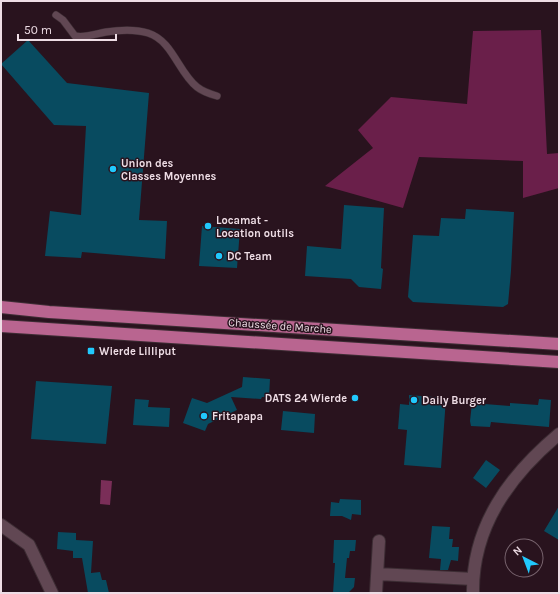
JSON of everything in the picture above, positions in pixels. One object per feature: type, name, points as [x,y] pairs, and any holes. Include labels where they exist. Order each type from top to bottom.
[{"type":"main road","name":"Chaussée de Marche","points":[[1,307],[49,312],[559,344]]},
{"type":"main road","name":"Chaussée de Marche","points":[[1,326],[559,362]]},
{"type":"street","points":[[473,593],[473,579],[480,541],[488,520],[498,501],[525,465],[559,434]]},
{"type":"street","points":[[1,525],[29,545],[52,593]]},
{"type":"street","points":[[376,593],[379,541]]},
{"type":"street","points":[[378,574],[473,579]]},
{"type":"lane","points":[[56,15],[63,20],[75,36],[82,37],[121,30],[136,30],[149,33],[160,40],[168,48],[192,83],[198,88],[216,96]]},
{"type":"shaded area","points":[[541,30],[547,154],[559,153],[559,188],[523,198],[523,161],[419,157],[403,208],[325,186],[373,148],[358,130],[391,97],[467,104],[473,31]]},
{"type":"shaded area","points":[[101,480],[112,481],[110,505],[100,504]]},
{"type":"building","name":"Union des Classes Moyennes","points":[[28,40],[67,83],[149,93],[139,220],[167,221],[165,259],[82,252],[81,258],[45,256],[50,211],[81,215],[86,126],[54,125],[1,64]]},
{"type":"building","points":[[344,205],[384,208],[381,268],[383,269],[381,289],[359,287],[351,279],[305,276],[307,246],[341,249]]},
{"type":"building","points":[[466,209],[514,212],[508,304],[503,307],[413,302],[408,297],[413,235],[439,236],[441,218],[465,219]]},
{"type":"building","points":[[202,226],[240,229],[237,268],[199,266]]},
{"type":"building","name":"Fritapapa","points":[[243,377],[270,379],[269,397],[262,397],[261,399],[231,397],[237,410],[208,424],[205,431],[183,423],[192,398],[207,403],[242,387]]},
{"type":"building","points":[[36,381],[112,386],[106,444],[31,439]]},
{"type":"building","points":[[409,395],[446,398],[441,468],[404,465],[407,430],[398,429],[400,404],[409,405]]},
{"type":"building","points":[[135,399],[149,400],[148,407],[170,408],[169,427],[133,425]]},
{"type":"building","points":[[539,399],[551,400],[549,427],[491,422],[490,427],[471,426],[470,421],[472,403],[510,406],[510,403],[538,405]]},
{"type":"building","points":[[283,411],[315,414],[314,433],[281,430]]},
{"type":"building","points":[[486,460],[500,470],[486,488],[473,478]]},
{"type":"building","points":[[340,499],[361,500],[361,515],[352,514],[351,520],[342,516],[330,516],[331,502],[339,503]]},
{"type":"building","points":[[559,506],[559,540],[544,531]]},
{"type":"building","points":[[432,526],[450,527],[449,539],[453,539],[452,547],[459,547],[458,561],[451,560],[448,570],[440,570],[441,559],[429,558]]},
{"type":"building","points":[[58,532],[76,533],[76,540],[93,541],[91,573],[100,572],[102,580],[106,580],[109,593],[88,593],[82,558],[73,558],[73,551],[57,549]]},
{"type":"building","points":[[334,540],[356,540],[355,551],[350,551],[349,558],[347,558],[345,578],[355,578],[354,587],[348,593],[333,593],[335,563],[333,563]]},
{"type":"place","name":"Union des Classes Moyennes","points":[[113,169]]},
{"type":"place","name":"Locamat - Location outils","points":[[208,226]]},
{"type":"place","name":"DC Team","points":[[219,256]]},
{"type":"place","name":"Wierde Lilliput","points":[[91,351]]},
{"type":"place","name":"DATS 24 Wierde","points":[[355,398]]},
{"type":"place","name":"Daily Burger","points":[[414,400]]},
{"type":"place","name":"Fritapapa","points":[[204,416]]}]
